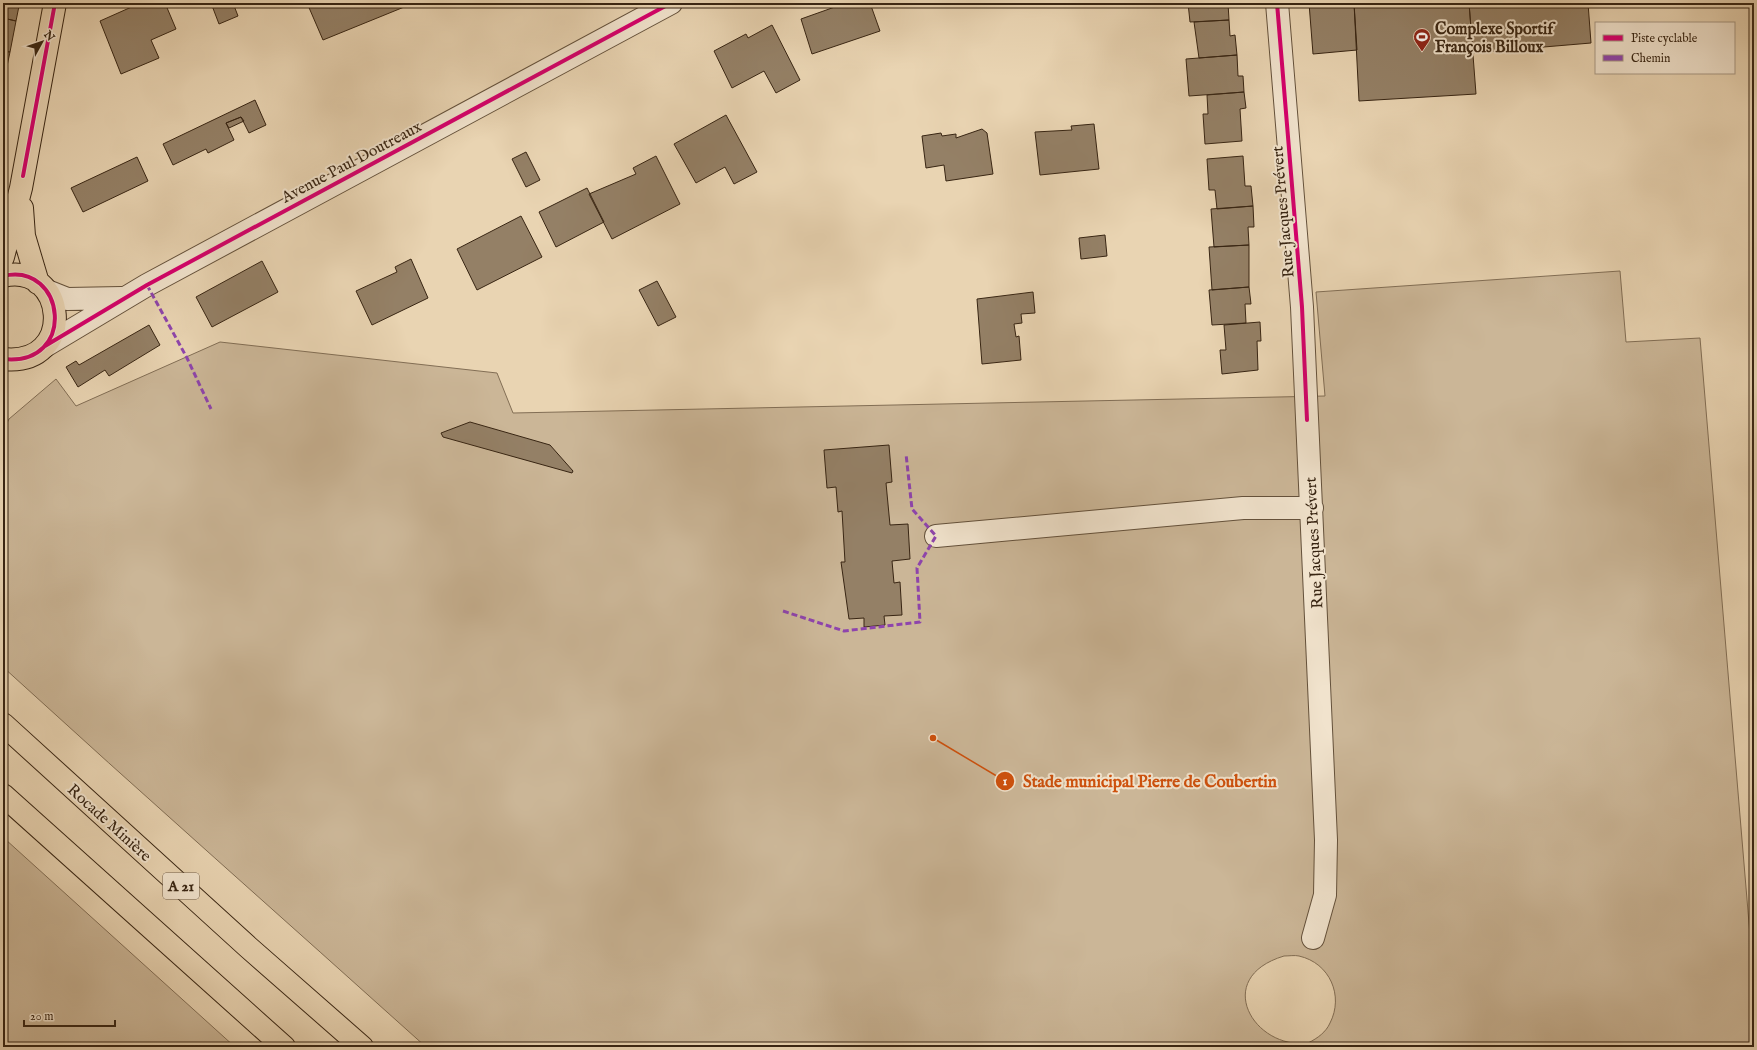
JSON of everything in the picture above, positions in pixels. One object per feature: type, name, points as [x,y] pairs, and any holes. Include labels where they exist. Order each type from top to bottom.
[{"type":"main road","points":[[3,257],[21,188],[55,3]]},
{"type":"main road","points":[[7,365],[32,356],[45,346],[52,333],[56,319],[54,304],[42,287],[24,236],[21,188]]},
{"type":"main road","points":[[3,276],[18,275],[42,287]]},
{"type":"main road","name":"Rocade Minière","points":[[3,724],[248,947],[362,1047]]},
{"type":"main road","points":[[3,795],[284,1047]]},
{"type":"street","name":"Avenue Paul Doutreaux","points":[[45,346],[125,297],[671,3]]},
{"type":"street","name":"Rue Jacques Prévert","points":[[1277,3],[1302,307],[1326,840],[1325,895],[1313,938]]},
{"type":"street","name":"Avenue Paul Doutreaux","points":[[42,287],[67,299],[125,297]]},
{"type":"street","points":[[936,536],[1243,508],[1312,508]]},
{"type":"shaded area","points":[[1620,271],[1626,342],[1700,338],[1754,983],[1754,1047],[426,1047],[108,763],[3,667],[3,431],[9,419],[56,379],[76,406],[220,342],[497,373],[513,413],[1325,396],[1316,292]],"holes":[[[1284,956],[1299,956],[1310,960],[1319,966],[1326,973],[1335,992],[1334,1013],[1330,1023],[1321,1034],[1308,1043],[1288,1042],[1271,1035],[1257,1024],[1248,1010],[1245,995],[1249,980],[1262,966]]]},
{"type":"shaded area","points":[[3,837],[5,839],[235,1047],[3,1047]]},
{"type":"building","points":[[3,3],[19,6],[16,21],[3,18]]},
{"type":"building","points":[[137,3],[165,3],[176,29],[151,40],[159,58],[121,74],[100,21],[136,5]]},
{"type":"building","points":[[211,3],[233,3],[238,16],[219,24]]},
{"type":"building","points":[[307,3],[414,3],[323,40]]},
{"type":"building","points":[[846,3],[870,3],[880,31],[812,54],[801,19]]},
{"type":"building","points":[[1188,3],[1228,3],[1229,20],[1190,22]]},
{"type":"building","points":[[1309,3],[1354,3],[1357,50],[1313,54]]},
{"type":"building","points":[[1354,3],[1469,3],[1476,94],[1359,101]]},
{"type":"building","points":[[1469,3],[1588,3],[1591,43],[1473,53]]},
{"type":"building","points":[[3,18],[16,21],[10,52],[3,51]]},
{"type":"building","points":[[1229,20],[1230,36],[1235,35],[1237,55],[1199,58],[1194,22]]},
{"type":"building","points":[[772,25],[800,80],[776,93],[764,71],[732,88],[714,51],[746,34],[748,38]]},
{"type":"building","points":[[3,51],[10,52],[3,85]]},
{"type":"building","points":[[1237,55],[1238,76],[1243,76],[1244,92],[1189,96],[1186,59]]},
{"type":"building","points":[[1244,92],[1246,108],[1240,109],[1242,141],[1205,144],[1203,114],[1208,114],[1207,95]]},
{"type":"building","points":[[255,100],[266,125],[249,133],[241,117],[226,123],[234,140],[208,153],[206,149],[173,165],[163,144]]},
{"type":"building","points":[[726,115],[757,172],[734,184],[725,167],[696,183],[674,144]]},
{"type":"building","points":[[241,117],[244,121],[229,128],[226,123]]},
{"type":"building","points":[[1094,124],[1099,169],[1040,175],[1035,132],[1072,130],[1071,126]]},
{"type":"building","points":[[982,129],[987,133],[993,174],[946,181],[944,165],[926,168],[922,136],[941,133],[942,136],[956,134],[956,138]]},
{"type":"building","points":[[526,152],[540,180],[526,187],[512,159]]},
{"type":"building","points":[[656,156],[680,204],[612,239],[589,194],[636,174],[633,168]]},
{"type":"building","points":[[1243,156],[1245,186],[1251,186],[1253,206],[1217,209],[1215,190],[1209,190],[1207,159]]},
{"type":"building","points":[[137,157],[148,181],[83,212],[71,188]]},
{"type":"building","points":[[587,188],[604,222],[556,247],[539,212]]},
{"type":"building","points":[[1253,206],[1254,227],[1248,227],[1249,245],[1214,247],[1211,209]]},
{"type":"building","points":[[521,216],[542,257],[477,290],[457,249]]},
{"type":"building","points":[[1105,235],[1107,256],[1081,259],[1079,238]]},
{"type":"building","points":[[1249,245],[1249,287],[1212,290],[1209,247]]},
{"type":"building","points":[[411,259],[428,298],[372,325],[356,291],[397,272],[395,267]]},
{"type":"building","points":[[262,261],[278,292],[212,327],[196,297]]},
{"type":"building","points":[[657,281],[676,317],[658,326],[639,290]]},
{"type":"building","points":[[1249,287],[1251,304],[1245,304],[1246,323],[1212,325],[1209,290]]},
{"type":"building","points":[[1033,292],[1035,313],[1021,314],[1022,323],[1014,324],[1016,337],[1019,336],[1021,360],[982,364],[977,299]]},
{"type":"building","points":[[1260,322],[1261,341],[1257,341],[1258,370],[1222,374],[1220,350],[1226,350],[1224,325]]},
{"type":"building","points":[[149,325],[160,345],[109,376],[105,370],[78,387],[66,367],[76,361],[79,365]]},
{"type":"building","points":[[470,422],[550,445],[573,471],[572,473],[443,437],[441,433]]},
{"type":"building","points":[[889,445],[892,482],[886,483],[890,525],[908,524],[910,559],[892,561],[894,583],[900,582],[902,615],[884,616],[885,625],[864,627],[864,618],[849,619],[841,562],[845,562],[842,511],[838,512],[836,487],[827,488],[824,450]]},
{"type":"marked path","points":[[147,285],[187,358],[211,409]]},
{"type":"marked path","points":[[783,611],[844,631],[920,622],[917,568],[936,536],[912,509],[906,454]]},
{"type":"cycle path","points":[[23,176],[55,3]]},
{"type":"cycle path","points":[[45,346],[147,285],[671,3]]},
{"type":"cycle path","points":[[1277,3],[1302,307],[1307,420]]},
{"type":"cycle path","points":[[3,276],[24,276],[40,284],[50,298],[55,315],[53,332],[44,347],[27,357],[3,359]]},
{"type":"place","name":"Complexe Sportif François Billoux","points":[[1422,52]]},
{"type":"place","name":"Stade municipal Pierre de Coubertin","points":[[933,738]]}]
